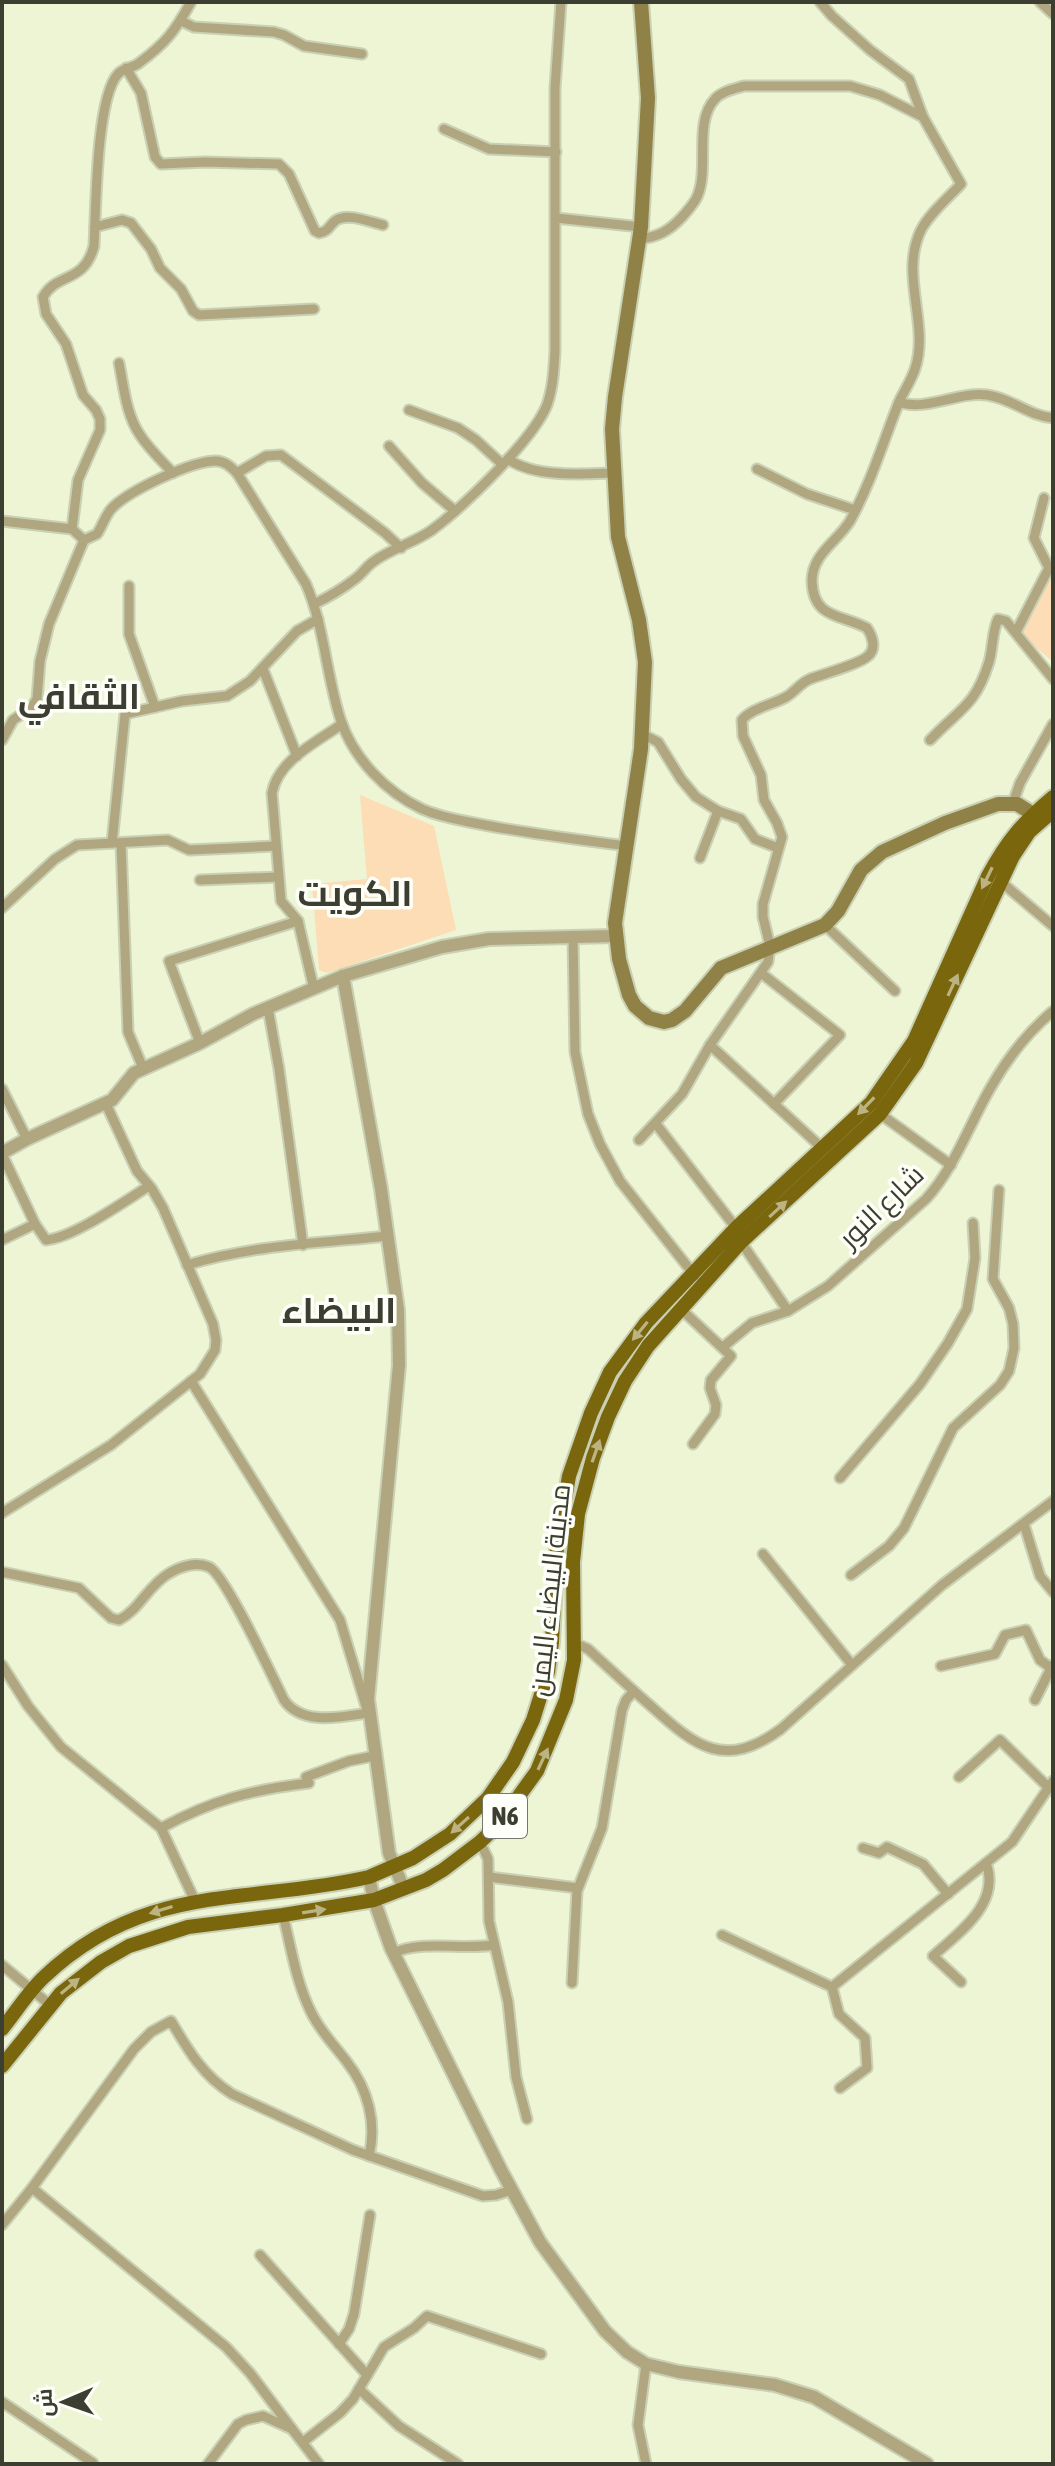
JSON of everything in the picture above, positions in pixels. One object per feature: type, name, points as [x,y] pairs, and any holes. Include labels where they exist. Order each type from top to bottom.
[{"type":"main road","points":[[641,2],[648,106],[640,233],[612,429],[620,553],[644,649],[642,734],[616,909],[615,936],[623,977],[635,1006],[649,1018],[664,1022],[679,1016],[721,968],[825,925],[838,911],[861,870],[873,857],[953,820],[998,804],[1013,803],[1033,814]]},
{"type":"main road","points":[[698,1279],[821,1147],[871,1103],[914,1041],[988,876],[1012,836],[1053,797]]},
{"type":"main road","points":[[738,1235],[880,1114],[916,1063],[1000,881],[1029,832],[1053,811]]},
{"type":"main road","name":"مدينة البيضاء اليمن","points":[[2,2066],[50,2005],[74,1982],[101,1962],[143,1940],[188,1927],[374,1900],[443,1870],[480,1842],[510,1811],[546,1755],[566,1700],[574,1643],[576,1530],[593,1458],[629,1373],[648,1346],[682,1310],[698,1279]]},
{"type":"main road","name":"مدينة البيضاء اليمن","points":[[2,2029],[33,1989],[69,1956],[102,1933],[155,1911],[195,1901],[369,1877],[428,1850],[488,1798],[524,1741],[546,1682],[561,1516],[569,1476],[582,1437],[620,1357],[646,1323],[698,1279]]},
{"type":"main road","points":[[552,1642],[574,1643]]},
{"type":"street","points":[[72,529],[78,480],[100,430],[100,419],[83,395],[66,344],[46,314],[43,297],[50,288],[86,266],[94,246],[105,109],[114,80],[119,73],[136,66],[167,41],[191,2]]},
{"type":"street","points":[[314,604],[338,592],[377,559],[431,530],[455,511],[505,461],[546,407],[555,351],[556,81],[561,2]]},
{"type":"street","points":[[639,1140],[690,1083],[710,1045],[768,962],[770,946],[763,911],[781,843],[780,830],[764,800],[759,770],[743,736],[742,720],[748,714],[784,698],[806,680],[858,661],[871,652],[873,642],[869,631],[821,609],[814,598],[812,583],[815,564],[844,528],[871,479],[914,370],[919,346],[913,274],[918,239],[927,222],[961,184],[923,117],[909,79],[870,50],[820,2]]},
{"type":"street","points":[[1040,2],[1053,14]]},
{"type":"street","points":[[181,21],[194,27],[274,32],[304,46],[362,54]]},
{"type":"street","points":[[126,68],[141,93],[155,157],[161,164],[279,164],[289,174],[315,231],[328,230],[335,221],[344,218],[383,225]]},
{"type":"street","points":[[556,218],[655,237],[665,233],[698,196],[708,111],[716,98],[728,91],[762,85],[850,86],[873,92],[923,117]]},
{"type":"street","points":[[444,129],[489,149],[556,152]]},
{"type":"street","points":[[95,227],[122,220],[131,223],[151,249],[160,268],[181,289],[193,311],[199,315],[314,309]]},
{"type":"street","points":[[119,363],[134,424],[144,441],[173,473]]},
{"type":"street","points":[[899,402],[911,406],[965,395],[985,395],[1036,416],[1053,418]]},
{"type":"street","points":[[409,410],[458,428],[505,461],[518,465],[561,474],[614,473]]},
{"type":"street","points":[[389,446],[422,483],[455,511]]},
{"type":"street","points":[[237,473],[266,456],[281,455],[401,548]]},
{"type":"street","points":[[2,740],[13,720],[32,707],[37,699],[40,661],[49,624],[84,540],[97,534],[114,505],[138,488],[173,473],[215,461],[224,462],[237,473],[301,575],[314,604],[342,724],[360,756],[383,784],[422,809],[450,819],[498,829],[627,846]]},
{"type":"street","points":[[757,469],[807,494],[855,510]]},
{"type":"street","points":[[1016,632],[1051,568],[1034,538],[1044,498]]},
{"type":"street","points":[[2,521],[72,529],[84,540]]},
{"type":"street","points":[[129,586],[129,634],[155,707]]},
{"type":"street","points":[[143,1068],[128,1032],[116,843],[125,714],[182,701],[227,696],[241,689],[263,669],[297,631],[318,619]]},
{"type":"street","points":[[930,740],[962,712],[978,691],[990,659],[998,619],[1006,621],[1053,679]]},
{"type":"street","points":[[263,669],[297,756]]},
{"type":"street","points":[[314,989],[298,921],[281,901],[272,806],[273,784],[284,766],[342,724]]},
{"type":"street","points":[[1013,803],[1020,783],[1053,724]]},
{"type":"street","points":[[642,734],[658,742],[691,793],[718,811],[741,819],[755,839],[778,848]]},
{"type":"street","points":[[700,858],[718,811]]},
{"type":"street","points":[[2,908],[55,859],[77,845],[168,840],[189,850],[275,846]]},
{"type":"street","points":[[200,880],[278,877]]},
{"type":"street","points":[[1000,881],[1053,926]]},
{"type":"street","points":[[200,1043],[169,961],[298,921]]},
{"type":"street","points":[[825,925],[895,991]]},
{"type":"street","points":[[573,936],[575,1052],[588,1114],[620,1181],[698,1279]]},
{"type":"street","points":[[149,1186],[58,1238],[46,1240],[35,1224],[2,1154],[27,1139],[106,1104],[128,1078],[143,1068],[343,976],[442,947],[489,939],[615,936]]},
{"type":"street","points":[[761,973],[840,1035],[774,1104]]},
{"type":"street","points":[[343,976],[398,1310],[399,1365],[368,1713]]},
{"type":"street","points":[[268,1008],[303,1245]]},
{"type":"street","name":"شارع النور","points":[[723,1347],[746,1326],[788,1311],[828,1286],[926,1199],[939,1185],[991,1087],[1015,1051],[1053,1011]]},
{"type":"street","points":[[710,1045],[821,1147]]},
{"type":"street","points":[[2,1089],[27,1139]]},
{"type":"street","points":[[2,1513],[111,1445],[191,1381],[206,1366],[215,1350],[213,1324],[163,1208],[133,1163],[106,1104]]},
{"type":"street","points":[[880,1114],[951,1165]]},
{"type":"street","points":[[656,1124],[738,1235],[788,1311]]},
{"type":"street","points":[[851,1575],[901,1533],[953,1428],[1000,1385],[1009,1371],[1014,1348],[1013,1324],[1006,1302],[993,1279],[999,1190]]},
{"type":"street","points":[[840,1478],[920,1384],[967,1309],[975,1258],[973,1223]]},
{"type":"street","points":[[2,1240],[35,1224]]},
{"type":"street","points":[[187,1265],[251,1250],[388,1236]]},
{"type":"street","points":[[682,1310],[731,1356],[709,1384],[716,1405],[715,1414],[693,1444]]},
{"type":"street","points":[[191,1381],[340,1620],[368,1713],[389,1853],[404,1889]]},
{"type":"street","points":[[574,1643],[588,1649],[695,1743],[714,1750],[756,1743],[773,1734],[948,1579],[1053,1501]]},
{"type":"street","points":[[1024,1524],[1040,1576],[1053,1592]]},
{"type":"street","points":[[763,1554],[852,1665]]},
{"type":"street","points":[[2,1572],[79,1588],[111,1618],[119,1620],[129,1614],[153,1585],[169,1573],[190,1565],[207,1566],[214,1570],[231,1597],[284,1700],[293,1711],[322,1717],[368,1713]]},
{"type":"street","points":[[941,1666],[995,1654],[1005,1635],[1026,1630],[1040,1660],[1052,1667],[1035,1700]]},
{"type":"street","points":[[2,1665],[28,1706],[61,1747],[161,1828],[195,1901]]},
{"type":"street","points":[[572,1983],[578,1888],[600,1837],[622,1710],[634,1691]]},
{"type":"street","points":[[832,1987],[1012,1842],[1051,1784],[1000,1740],[959,1777]]},
{"type":"street","points":[[161,1828],[223,1799],[309,1783],[306,1777],[349,1761],[374,1756]]},
{"type":"street","points":[[480,1842],[487,1853],[489,1921],[508,2002],[516,2077],[527,2119]]},
{"type":"street","points":[[863,1848],[879,1853],[887,1847],[923,1864],[948,1894]]},
{"type":"street","points":[[961,1982],[933,1956],[970,1923],[989,1893],[991,1877],[986,1863]]},
{"type":"street","points":[[369,1877],[374,1900],[394,1953],[512,2190],[540,2242],[594,2318],[616,2343],[646,2364],[801,2391],[825,2402],[927,2464]]},
{"type":"street","points":[[489,1877],[578,1888]]},
{"type":"street","points":[[283,1915],[307,2003],[321,2030],[351,2068],[364,2091],[372,2117],[369,2156]]},
{"type":"street","points":[[722,1935],[832,1987]]},
{"type":"street","points":[[394,1953],[410,1947],[494,1945]]},
{"type":"street","points":[[2,1965],[50,2005]]},
{"type":"street","points":[[832,1987],[839,2014],[865,2038],[867,2068],[840,2088]]},
{"type":"street","points":[[2,2225],[134,2049],[151,2032],[171,2021],[200,2067],[221,2087],[369,2156],[483,2196],[512,2190]]},
{"type":"street","points":[[32,2188],[226,2347],[250,2373],[319,2464]]},
{"type":"street","points":[[339,2344],[354,2314],[370,2215]]},
{"type":"street","points":[[260,2255],[367,2375]]},
{"type":"street","points":[[303,2442],[340,2413],[359,2389],[384,2347],[427,2316],[541,2354]]},
{"type":"street","points":[[646,2364],[638,2425],[646,2464]]},
{"type":"street","points":[[359,2389],[399,2426],[458,2464]]},
{"type":"street","points":[[2,2402],[93,2463]]},
{"type":"street","points":[[208,2464],[234,2429],[246,2420],[263,2416],[292,2429]]},
{"type":"shaded area","points":[[1052,573],[1053,662],[1022,635],[1022,629]]},
{"type":"shaded area","points":[[360,795],[434,826],[456,930],[327,973],[319,970],[312,884],[367,879]]},
{"type":"district","name":"الثقافي","points":[[79,696]]},
{"type":"district","name":"الكويت","points":[[355,893]]},
{"type":"district","name":"البيضاء","points":[[339,1310]]}]
